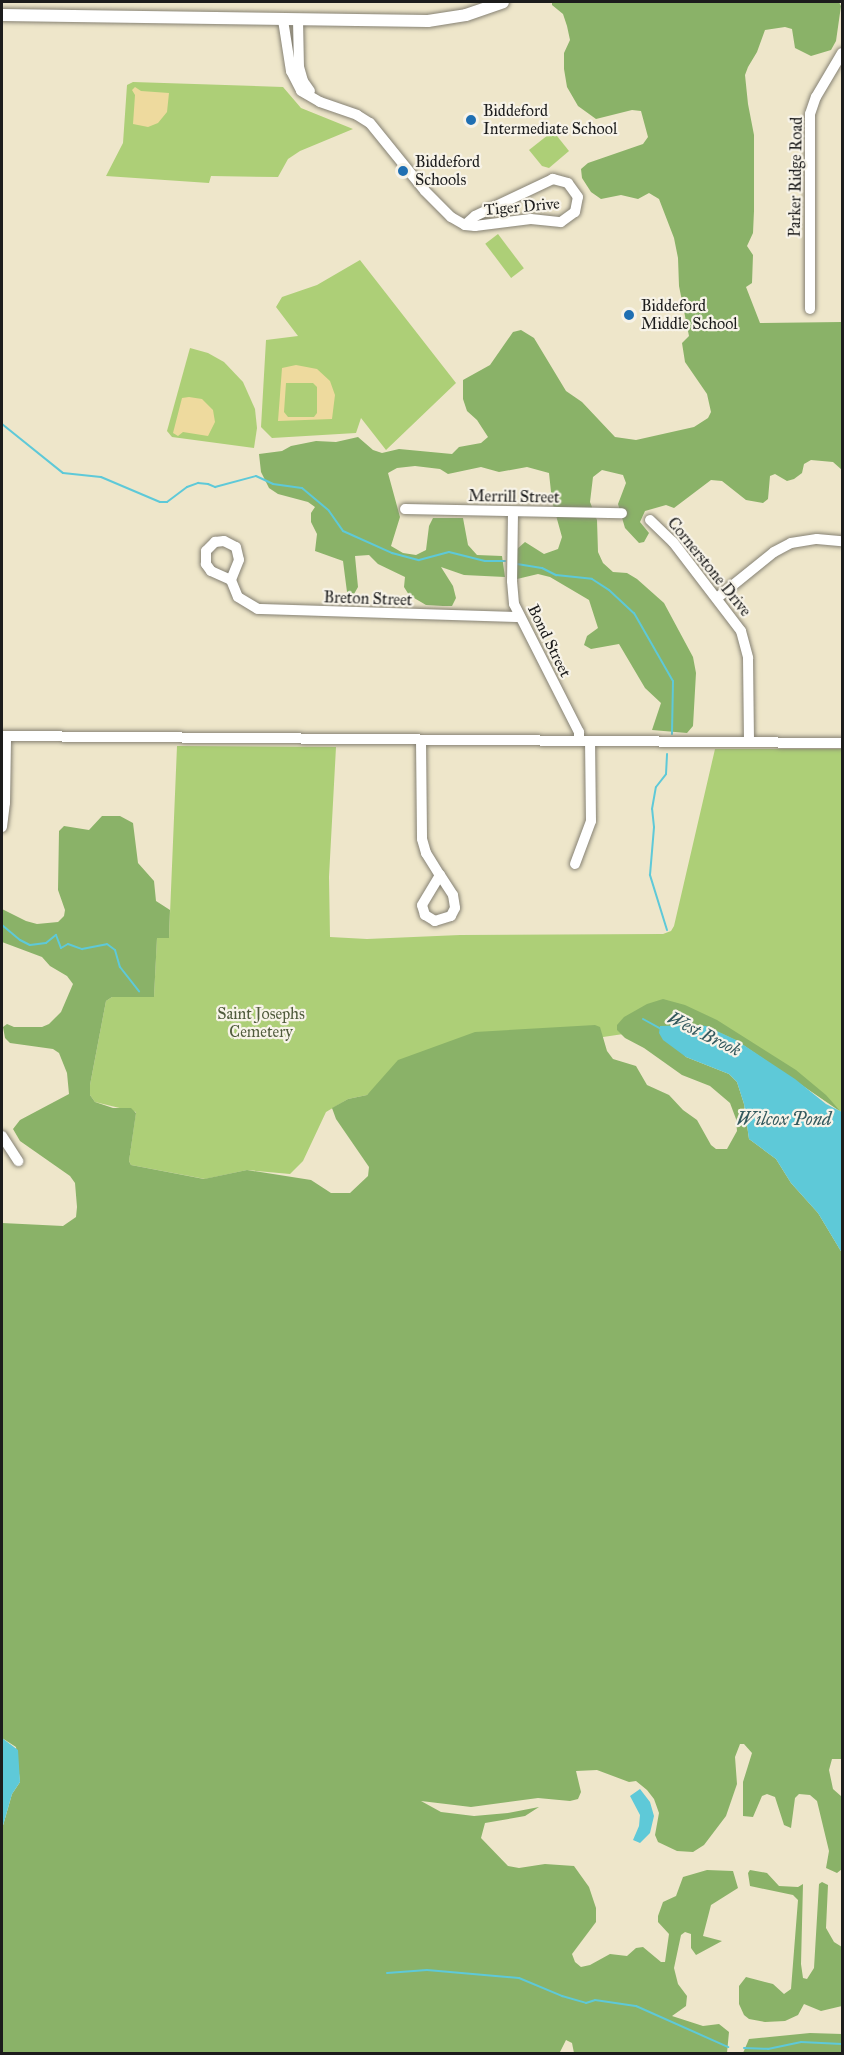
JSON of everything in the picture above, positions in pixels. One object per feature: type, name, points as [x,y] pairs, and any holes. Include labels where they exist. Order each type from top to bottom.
[{"type":"street","points":[[2,15],[283,20],[444,20],[484,10],[503,2]]},
{"type":"street","name":"Tiger Drive","points":[[283,20],[295,82],[307,96],[357,115],[370,123],[440,208],[465,225],[483,226],[531,219],[561,222],[575,212],[578,197],[565,180],[548,180],[475,216],[465,225]]},
{"type":"street","points":[[298,20],[301,75],[305,86],[320,102]]},
{"type":"street","name":"Parker Ridge Road","points":[[810,309],[810,114],[816,97],[843,53]]},
{"type":"street","name":"Merrill Street","points":[[405,509],[622,513]]},
{"type":"street","name":"Bond Street","points":[[513,512],[512,581],[519,617],[585,741],[591,821],[574,864]]},
{"type":"street","name":"Cornerstone Drive","points":[[650,520],[668,535],[737,624],[746,643],[748,742]]},
{"type":"street","points":[[717,598],[783,546],[808,540],[843,541]]},
{"type":"street","name":"Breton Street","points":[[231,580],[238,597],[246,603],[268,611],[519,617]]},
{"type":"street","points":[[2,827],[5,803],[4,736],[843,743]]},
{"type":"street","points":[[421,740],[422,839],[426,853],[440,875]]},
{"type":"street","points":[[2,1136],[18,1161]]},
{"type":"green space","points":[[552,2],[839,2],[841,6],[836,41],[831,50],[811,56],[795,48],[792,29],[785,27],[765,30],[745,75],[754,135],[753,233],[747,246],[753,255],[752,283],[746,287],[760,323],[842,322],[842,470],[833,462],[811,460],[804,464],[802,473],[794,479],[787,481],[775,474],[770,476],[768,499],[763,503],[746,500],[722,481],[711,480],[674,508],[666,505],[645,511],[640,522],[649,533],[644,542],[639,543],[625,528],[618,504],[626,483],[623,475],[602,470],[593,477],[590,502],[597,520],[598,552],[603,563],[613,572],[627,573],[637,579],[664,603],[693,657],[696,673],[693,726],[687,733],[652,730],[661,703],[645,688],[619,644],[591,649],[584,645],[587,636],[598,628],[589,600],[550,577],[538,574],[517,579],[514,569],[517,549],[525,542],[544,554],[558,549],[562,537],[552,501],[549,473],[527,467],[499,472],[481,467],[448,474],[440,469],[415,466],[397,468],[388,473],[400,517],[391,546],[403,553],[416,555],[426,550],[429,526],[433,518],[463,518],[468,545],[477,555],[502,556],[505,577],[464,575],[441,567],[453,586],[456,598],[452,606],[443,606],[426,605],[409,595],[404,587],[405,577],[378,564],[369,555],[355,556],[358,587],[354,594],[347,592],[343,561],[315,551],[317,534],[311,522],[311,513],[315,507],[308,502],[278,494],[269,488],[261,472],[259,454],[282,451],[291,446],[316,441],[336,442],[358,437],[373,450],[382,453],[399,449],[452,454],[459,447],[481,443],[488,437],[477,420],[467,411],[463,399],[463,380],[490,365],[513,332],[521,330],[534,338],[566,391],[582,402],[615,437],[636,440],[694,427],[708,418],[711,412],[707,394],[685,362],[682,343],[689,336],[679,286],[678,258],[674,238],[659,199],[649,193],[638,199],[621,195],[601,199],[591,192],[582,178],[581,169],[588,163],[643,144],[648,137],[641,111],[632,110],[596,119],[578,106],[567,87],[564,69],[564,53],[570,40],[567,26],[563,14],[552,5]]},
{"type":"green space","points":[[133,82],[283,87],[301,108],[353,129],[300,151],[288,159],[278,177],[211,176],[209,183],[106,176],[123,143],[127,85]]},
{"type":"green space","points":[[553,131],[569,151],[549,168],[542,166],[529,150]]},
{"type":"green space","points":[[498,234],[524,268],[511,278],[485,244]]},
{"type":"green space","points":[[360,260],[456,383],[386,450],[361,418],[356,433],[272,438],[261,427],[266,340],[298,336],[276,307],[282,297],[317,285]]},
{"type":"green space","points":[[190,348],[208,353],[224,362],[243,382],[255,409],[257,428],[254,448],[172,437],[167,431]]},
{"type":"green space","name":"Saint Josephs Cemetery","points":[[177,746],[336,747],[329,877],[330,937],[367,939],[460,935],[663,934],[671,931],[715,749],[842,749],[842,1112],[736,1040],[637,1032],[576,1041],[373,1090],[367,1095],[348,1099],[326,1112],[303,1161],[290,1174],[247,1170],[205,1179],[131,1165],[129,1161],[136,1112],[95,1102],[90,1095],[90,1085],[106,1001],[112,997],[154,997],[157,937],[169,938]]},
{"type":"green space","points":[[102,816],[120,816],[133,823],[138,863],[154,881],[156,901],[170,910],[169,938],[157,938],[154,997],[112,997],[106,1001],[90,1085],[90,1095],[95,1102],[113,1108],[131,1108],[136,1113],[129,1161],[131,1165],[204,1179],[247,1170],[311,1180],[331,1193],[350,1193],[368,1176],[369,1167],[336,1119],[332,1108],[348,1099],[367,1095],[398,1060],[475,1032],[595,1025],[600,1027],[607,1051],[613,1059],[636,1066],[647,1085],[669,1095],[683,1110],[697,1120],[711,1145],[716,1149],[727,1149],[737,1131],[736,1119],[730,1103],[710,1086],[682,1075],[644,1048],[625,1038],[617,1030],[617,1025],[624,1017],[647,1004],[663,999],[685,1005],[717,1020],[796,1070],[826,1095],[841,1112],[736,1040],[706,1026],[660,1026],[686,1057],[729,1074],[737,1082],[744,1104],[749,1139],[776,1159],[791,1183],[818,1213],[842,1253],[842,1759],[832,1759],[829,1770],[833,1789],[842,1797],[842,1869],[837,1873],[826,1868],[829,1851],[817,1801],[810,1795],[799,1794],[795,1798],[791,1828],[784,1825],[775,1797],[767,1794],[762,1796],[753,1817],[743,1816],[743,1782],[752,1753],[744,1744],[740,1744],[735,1757],[737,1784],[726,1816],[704,1845],[693,1852],[677,1851],[658,1842],[655,1835],[659,1813],[654,1799],[647,1790],[636,1781],[629,1782],[597,1770],[576,1771],[581,1792],[578,1799],[570,1801],[538,1798],[471,1807],[421,1801],[441,1812],[474,1816],[539,1807],[525,1816],[485,1823],[481,1838],[508,1866],[519,1868],[545,1864],[574,1866],[589,1887],[596,1908],[596,1922],[572,1954],[575,1962],[581,1967],[590,1965],[610,1954],[627,1956],[636,1948],[643,1947],[661,1962],[665,1962],[669,1934],[658,1922],[663,1902],[676,1896],[683,1877],[707,1870],[733,1871],[738,1888],[711,1905],[703,1936],[722,1941],[696,1955],[691,1948],[691,1934],[685,1932],[681,1935],[674,1968],[678,1984],[687,1996],[686,2006],[672,2016],[703,2026],[719,2024],[729,2032],[727,2053],[574,2053],[572,2043],[566,2040],[559,2054],[2,2053],[2,1829],[12,1794],[20,1782],[16,1747],[2,1738],[2,1223],[63,1226],[76,1217],[77,1207],[75,1183],[70,1176],[20,1141],[13,1129],[20,1120],[69,1094],[67,1073],[59,1053],[53,1049],[10,1043],[5,1038],[3,1027],[7,1024],[14,1027],[42,1027],[49,1024],[61,1012],[73,984],[67,976],[50,966],[42,957],[2,942],[2,909],[37,924],[58,922],[64,916],[65,910],[58,890],[59,831],[64,826],[89,830]]},
{"type":"green space","points":[[750,1870],[767,1873],[779,1886],[798,1887],[803,1884],[801,1964],[803,1978],[807,1979],[814,1968],[819,1884],[822,1882],[828,1885],[826,1928],[834,1942],[842,1947],[842,2006],[821,2011],[804,2004],[798,2015],[785,2021],[765,2022],[749,2019],[744,2015],[739,2004],[739,1986],[746,1977],[773,1984],[784,1994],[791,1989],[798,1900],[793,1895],[750,1886],[748,1873]]},
{"type":"green space","points":[[810,2033],[842,2034],[842,2053],[743,2053],[749,2039]]},
{"type":"sand","points":[[135,87],[141,91],[169,93],[167,112],[158,123],[148,127],[133,124],[135,95],[132,90]]},
{"type":"sand","points":[[296,365],[317,369],[330,381],[335,395],[332,419],[278,421],[282,368]],"holes":[[[286,383],[313,383],[317,387],[317,413],[314,417],[288,417],[284,412]]]},
{"type":"sand","points":[[182,398],[202,399],[213,410],[215,422],[208,436],[183,432],[178,436],[173,433]]},
{"type":"water","name":"Wilcox Pond","points":[[660,1026],[706,1026],[736,1040],[795,1079],[826,1104],[842,1112],[842,1253],[818,1213],[791,1183],[776,1159],[749,1139],[744,1104],[737,1082],[729,1074],[686,1057],[663,1040],[659,1033]]},
{"type":"water","points":[[2,1738],[18,1750],[20,1782],[12,1794],[2,1829]]},
{"type":"water","points":[[640,1789],[650,1802],[654,1816],[650,1833],[640,1843],[633,1840],[639,1826],[640,1815],[630,1796]]},
{"type":"waterway","points":[[2,424],[63,473],[101,477],[160,502],[167,502],[187,487],[198,483],[215,487],[256,476],[273,484],[302,488],[329,511],[343,531],[392,553],[419,560],[449,552],[485,561],[505,561]]},
{"type":"waterway","points":[[517,564],[542,568],[556,575],[592,579],[609,590],[634,613],[673,681],[672,734]]},
{"type":"waterway","points":[[667,754],[666,774],[656,787],[652,809],[654,827],[650,875],[667,930]]},
{"type":"waterway","name":"West Brook","points":[[2,925],[30,945],[46,943],[56,935],[61,948],[68,944],[82,949],[107,944],[115,950],[120,967],[139,991]]},
{"type":"waterway","name":"West Brook","points":[[643,1019],[661,1029]]},
{"type":"waterway","points":[[387,1973],[427,1970],[519,1978],[562,1996],[586,2003],[595,2000],[636,2006],[728,2047]]},
{"type":"waterway","points":[[744,2048],[768,2049],[801,2042],[842,2044]]},
{"type":"place","name":"Biddeford Intermediate School","points":[[471,120]]},
{"type":"place","name":"Biddeford Schools","points":[[403,171]]},
{"type":"place","name":"Biddeford Middle School","points":[[629,315]]}]
